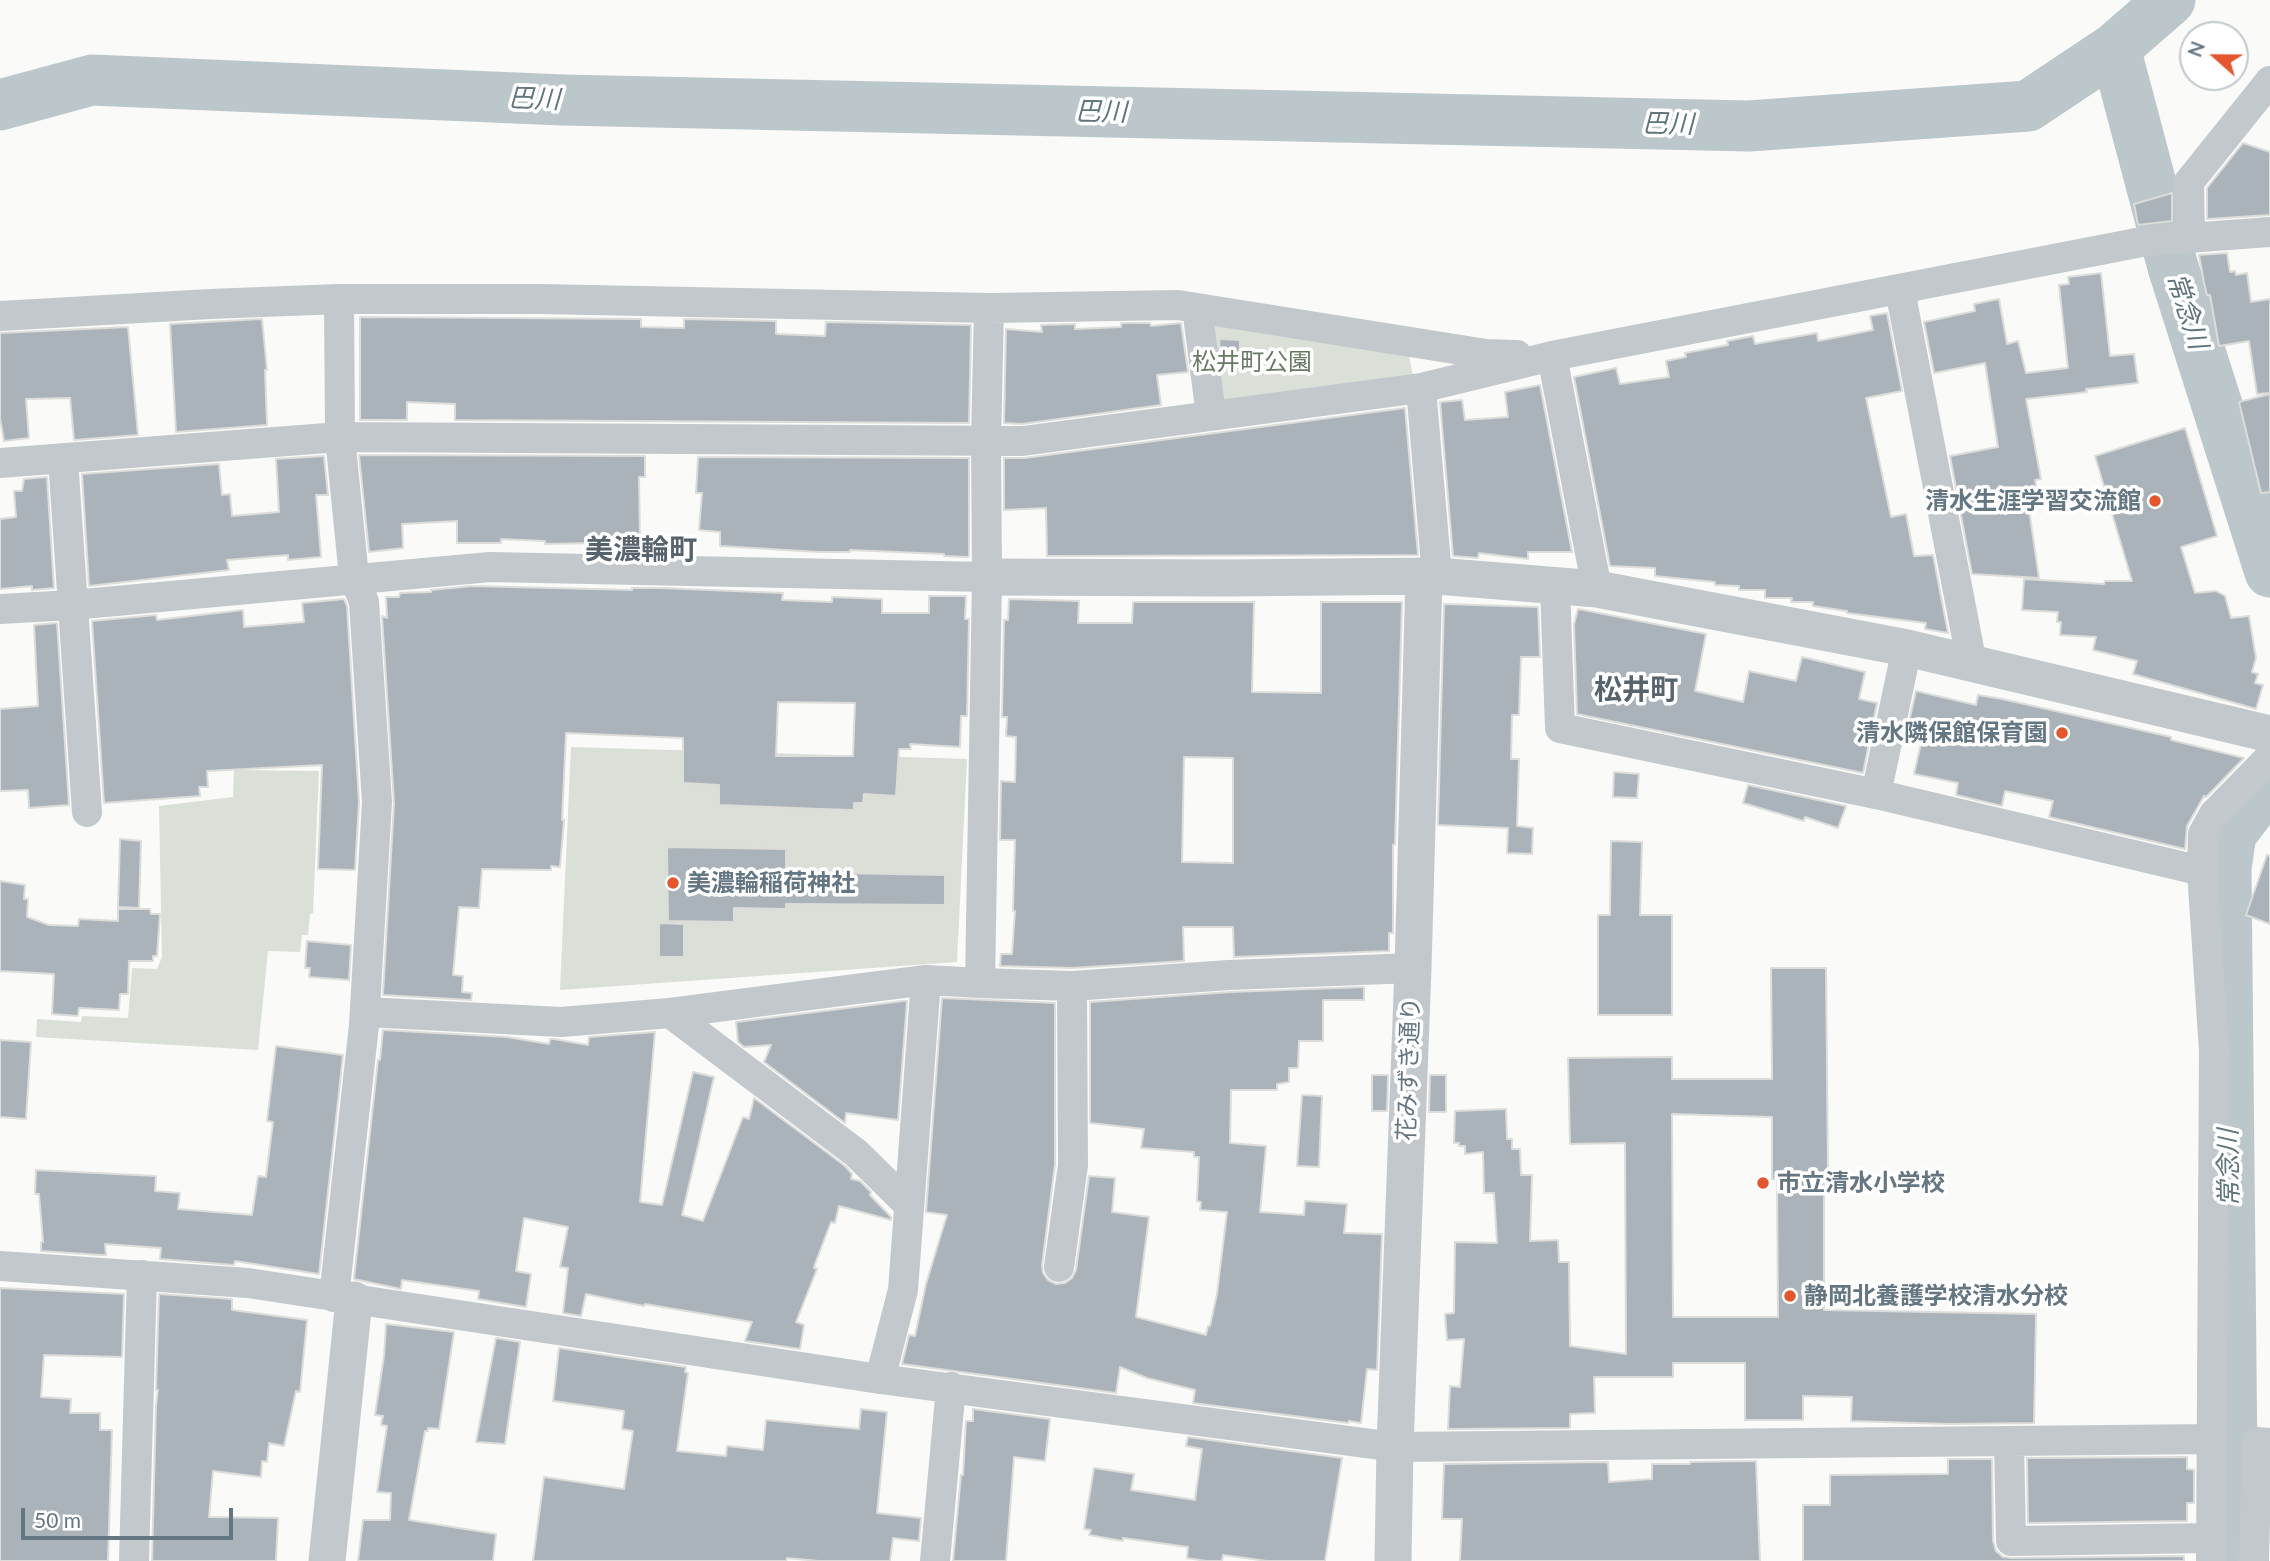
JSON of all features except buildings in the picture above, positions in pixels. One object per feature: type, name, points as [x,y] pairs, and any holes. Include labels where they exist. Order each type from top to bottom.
[{"type":"street","points":[[2190,237],[2189,182],[2270,81]]},
{"type":"street","points":[[0,463],[340,437],[1023,441],[1421,388],[1552,356],[2147,241],[2270,232]]},
{"type":"street","points":[[1900,290],[1972,664]]},
{"type":"street","points":[[0,316],[339,299],[540,299],[989,308],[1178,305],[1486,354],[1552,356]]},
{"type":"street","points":[[327,1561],[377,802],[364,602],[354,578],[340,437],[339,299]]},
{"type":"street","points":[[980,983],[989,308]]},
{"type":"street","points":[[1197,308],[1211,415]]},
{"type":"street","points":[[1552,356],[1597,589]]},
{"type":"street","points":[[1421,388],[1431,577]]},
{"type":"street","points":[[63,459],[87,812]]},
{"type":"street","points":[[0,609],[72,605],[490,567],[987,577],[1431,577],[1597,589],[1907,648],[2270,734]]},
{"type":"street","name":"花みずき通り","points":[[1394,1561],[1395,1447],[1413,968],[1431,577]]},
{"type":"street","points":[[1555,586],[1560,728],[1876,794],[2202,871]]},
{"type":"street","points":[[1876,794],[1907,648]]},
{"type":"street","points":[[2009,1441],[2011,1541],[2211,1550],[2214,1051],[2202,871],[2203,834],[2214,814],[2270,755]]},
{"type":"street","points":[[365,1012],[561,1022],[670,1013],[926,980],[1072,986],[1229,975],[1413,968]]},
{"type":"street","points":[[880,1378],[903,1290],[926,980]]},
{"type":"street","points":[[1059,1267],[1073,1165],[1072,986]]},
{"type":"street","points":[[670,1013],[856,1153],[909,1205]]},
{"type":"street","points":[[0,1266],[248,1283],[880,1378],[1395,1447],[2212,1439]]},
{"type":"street","points":[[134,1561],[142,1275]]},
{"type":"street","points":[[935,1561],[951,1387]]},
{"type":"street","points":[[2255,1561],[2263,1515],[2257,1443],[2270,1443]]},
{"type":"green space","name":"松井町公園","points":[[1209,316],[1407,346],[1414,381],[1217,404]]},
{"type":"green space","name":"美濃輪稲荷神社","points":[[571,747],[967,759],[957,962],[560,990]]},
{"type":"green space","points":[[234,770],[319,771],[313,913],[310,914],[308,935],[302,935],[300,952],[268,951],[258,1050],[36,1037],[37,1019],[81,1022],[82,1016],[128,1018],[132,968],[157,969],[162,957],[159,806],[233,797]]},
{"type":"waterway","name":"巴川","points":[[0,105],[92,80],[563,100],[1749,126],[2028,106],[2115,48],[2170,0]]},
{"type":"waterway","name":"常念川","points":[[2115,48],[2173,267],[2270,572]]},
{"type":"waterway","name":"常念川","points":[[2233,1561],[2226,868],[2231,834],[2270,789]]},
{"type":"place","name":"清水生涯学習交流館","points":[[2155,501]]},
{"type":"place","name":"清水隣保館保育園","points":[[2062,733]]},
{"type":"place","name":"美濃輪稲荷神社","points":[[673,883]]},
{"type":"place","name":"市立清水小学校","points":[[1763,1183]]},
{"type":"place","name":"静岡北養護学校清水分校","points":[[1790,1296]]},
{"type":"district","name":"美濃輪町","points":[[641,550]]},
{"type":"district","name":"松井町","points":[[1636,690]]}]
